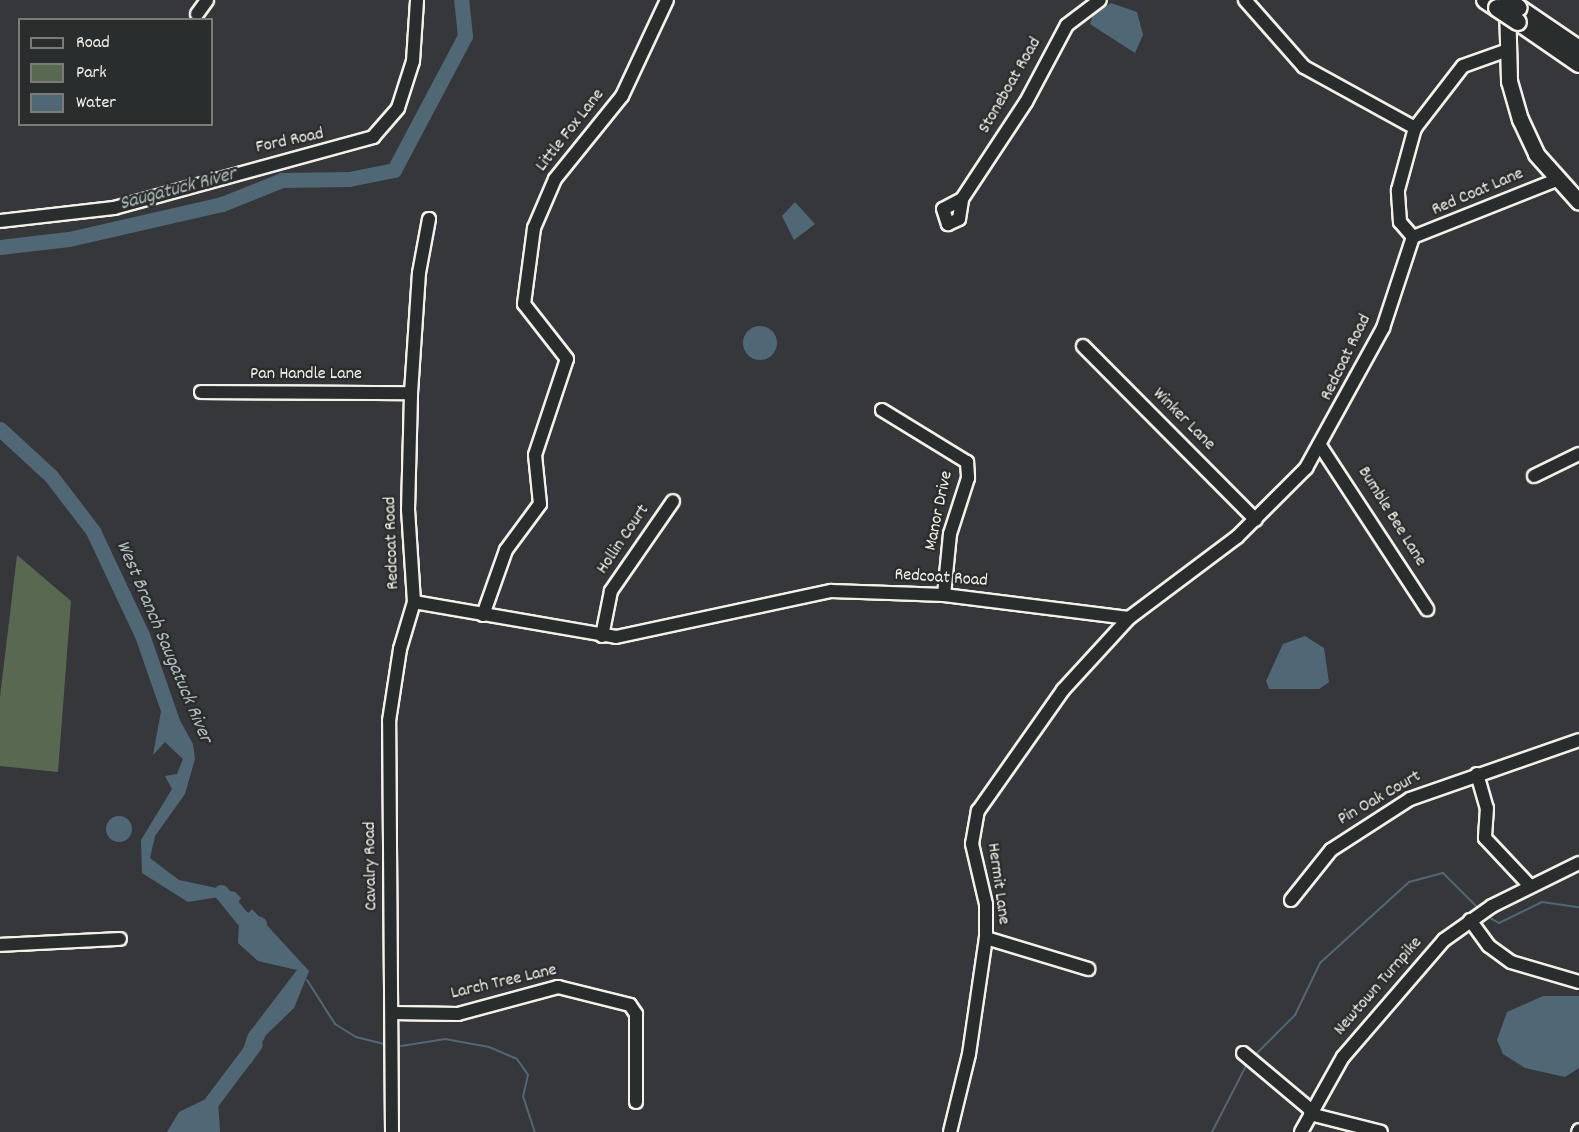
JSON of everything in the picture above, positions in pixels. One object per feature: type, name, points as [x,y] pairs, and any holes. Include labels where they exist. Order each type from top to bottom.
[{"type":"highway","points":[[1505,6],[1571,51],[1579,65]]},
{"type":"main road","points":[[1505,6],[1505,51],[1520,119],[1556,180],[1579,202]]},
{"type":"street","points":[[197,14],[207,0]]},
{"type":"street","name":"Ford Road","points":[[0,221],[114,208],[279,161],[343,149],[373,137],[398,108],[413,61],[417,0]]},
{"type":"street","name":"Little Fox Lane","points":[[483,615],[506,550],[540,504],[536,455],[567,359],[524,304],[534,228],[555,179],[622,96],[667,0]]},
{"type":"street","name":"Stoneboat Road","points":[[962,199],[1026,102],[1066,25],[1100,0]]},
{"type":"street","points":[[1245,0],[1304,67],[1415,128]]},
{"type":"street","points":[[1413,237],[1400,222],[1398,190],[1415,128],[1463,66],[1505,51]]},
{"type":"street","name":"Red Coat Lane","points":[[1413,237],[1556,180]]},
{"type":"street","name":"Redcoat Road","points":[[429,219],[418,273],[411,393],[409,553],[414,602],[602,636],[661,630],[831,591],[944,596],[1129,618],[1256,520],[1321,447],[1398,293],[1413,237]]},
{"type":"street","name":"Winker Lane","points":[[1083,346],[1256,520]]},
{"type":"street","name":"Pan Handle Lane","points":[[201,392],[411,393]]},
{"type":"street","name":"Manor Drive","points":[[882,410],[967,462],[968,478],[950,534],[944,596]]},
{"type":"street","name":"Bumble Bee Lane","points":[[1321,447],[1427,609]]},
{"type":"street","points":[[1534,476],[1579,454]]},
{"type":"street","name":"Hollin Court","points":[[602,636],[611,591],[673,501]]},
{"type":"street","name":"Cavalry Road","points":[[392,1132],[389,721],[400,649],[414,602]]},
{"type":"street","name":"Hermit Lane","points":[[950,1132],[969,1054],[986,939],[986,904],[972,844],[978,811],[1063,690],[1129,618]]},
{"type":"street","name":"Pin Oak Court","points":[[1291,900],[1331,850],[1367,824],[1431,789],[1579,740]]},
{"type":"street","points":[[1477,774],[1486,808],[1485,838],[1530,886]]},
{"type":"street","name":"Newtown Turnpike","points":[[1301,1132],[1311,1113],[1382,1006],[1478,915],[1530,886],[1579,863]]},
{"type":"street","points":[[1478,915],[1489,946],[1511,962],[1579,982]]},
{"type":"street","points":[[0,945],[120,939]]},
{"type":"street","points":[[986,939],[1088,969]]},
{"type":"street","name":"Larch Tree Lane","points":[[392,1013],[458,1014],[558,987],[630,1005],[636,1014],[636,1102]]},
{"type":"street","points":[[1243,1053],[1311,1113],[1381,1132]]},
{"type":"green space","points":[[17,555],[71,601],[58,772],[0,766],[0,697]]},
{"type":"water","points":[[1111,3],[1137,12],[1143,35],[1135,53],[1090,24],[1093,15]]},
{"type":"water","points":[[795,202],[815,224],[794,240],[782,216]]},
{"type":"water","points":[[760,326],[772,331],[777,343],[772,355],[760,360],[748,355],[743,343],[748,331]]},
{"type":"water","points":[[1305,636],[1324,648],[1329,682],[1319,689],[1269,689],[1266,681],[1283,644]]},
{"type":"water","points":[[162,706],[172,706],[193,744],[195,759],[185,794],[155,836],[150,858],[179,880],[235,892],[241,898],[237,904],[219,897],[188,902],[142,873],[141,840],[172,789],[165,776],[177,774],[183,759],[165,742],[153,755]]},
{"type":"water","points":[[119,816],[128,820],[132,829],[128,838],[119,842],[110,838],[106,829],[110,820]]},
{"type":"water","points":[[252,909],[309,971],[294,1008],[266,1035],[251,1064],[241,1056],[248,1034],[297,970],[258,961],[238,943],[239,924]]},
{"type":"water","points":[[1543,996],[1579,996],[1579,1068],[1565,1077],[1525,1068],[1503,1054],[1497,1040],[1507,1012]]},
{"type":"water","points":[[208,1098],[218,1100],[220,1132],[167,1132],[179,1112]]},
{"type":"waterway","name":"Saugatuck River","points":[[0,247],[69,239],[222,204],[282,180],[349,179],[394,170],[465,36],[461,0]]},
{"type":"waterway","name":"West Branch Saugatuck River","points":[[0,429],[51,476],[93,531],[142,635],[173,724]]},
{"type":"waterway","points":[[1255,1055],[1295,1015],[1320,963],[1409,882],[1443,873],[1479,909]]},
{"type":"waterway","name":"West Branch Saugatuck River","points":[[221,892],[242,918],[259,924]]},
{"type":"waterway","points":[[1485,915],[1499,923],[1542,902],[1579,907]]},
{"type":"waterway","points":[[307,980],[335,1024],[356,1037],[387,1045]]},
{"type":"waterway","points":[[401,1046],[445,1039],[489,1047],[517,1059],[528,1075],[523,1096],[535,1132]]},
{"type":"waterway","name":"West Branch Saugatuck River","points":[[212,1101],[255,1044]]},
{"type":"waterway","points":[[1212,1132],[1247,1064]]}]
